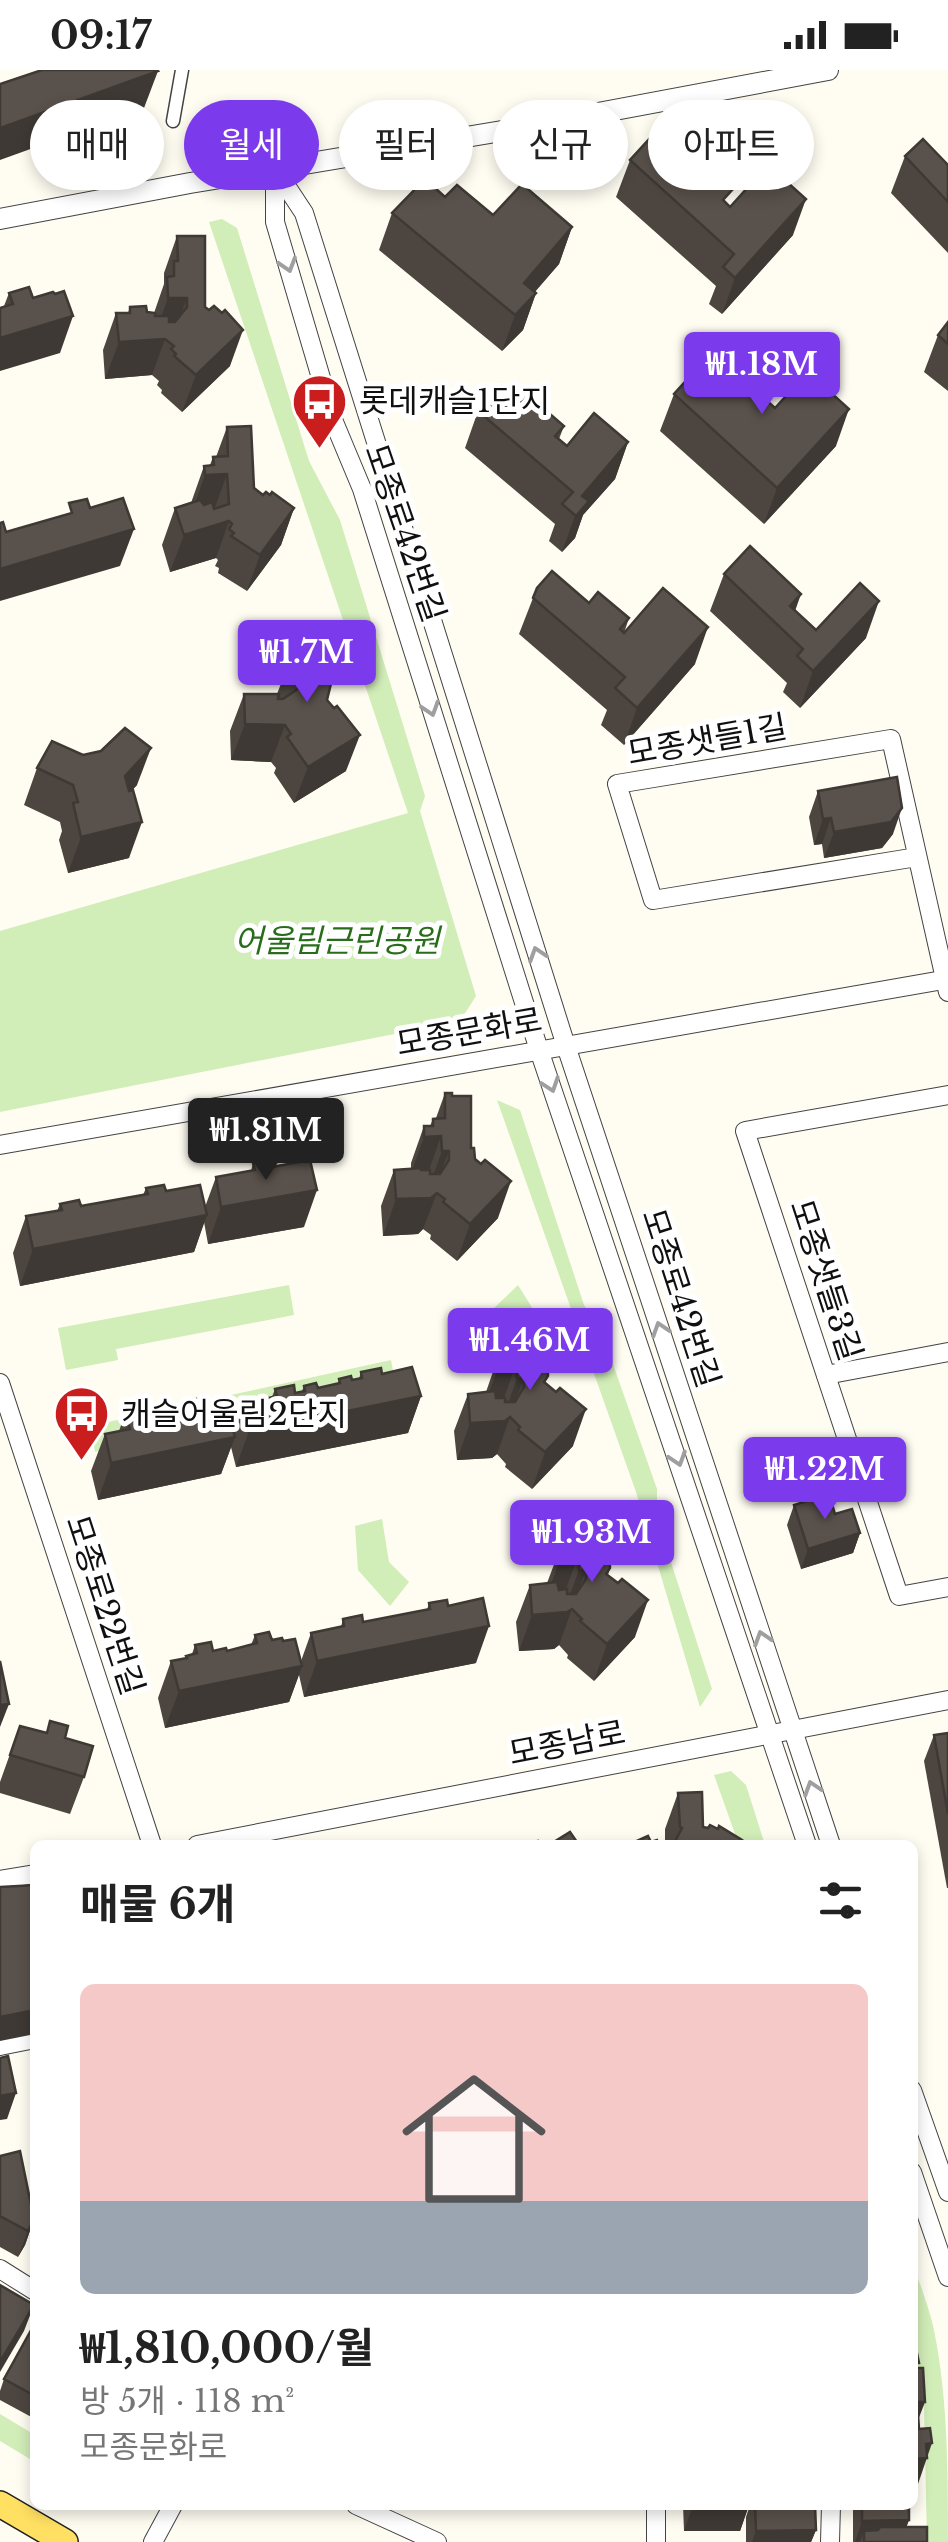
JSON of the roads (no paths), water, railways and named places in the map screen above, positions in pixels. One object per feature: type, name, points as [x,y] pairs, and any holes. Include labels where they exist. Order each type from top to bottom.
[{"type":"main road","points":[[0,2504],[64,2542]]},
{"type":"street","points":[[174,121],[182,70]]},
{"type":"street","points":[[319,162],[828,70]]},
{"type":"street","points":[[0,218],[184,186]]},
{"type":"street","name":"모종로42번길","points":[[275,190],[275,222],[329,403],[362,489],[539,1050],[804,1840]]},
{"type":"street","name":"모종로42번길","points":[[288,190],[304,213],[566,1046],[829,1840]]},
{"type":"street","name":"모종샛들1길","points":[[917,857],[653,900],[618,784],[891,739],[947,983]]},
{"type":"street","name":"모종문화로","points":[[0,1145],[947,983]]},
{"type":"street","name":"모종샛들3길","points":[[948,1095],[745,1131],[900,1596],[948,1586]]},
{"type":"street","points":[[826,1375],[948,1352]]},
{"type":"street","name":"모종로22번길","points":[[0,1383],[150,1840]]},
{"type":"street","name":"모종남로","points":[[223,1840],[948,1700]]},
{"type":"street","points":[[0,1880],[30,1875]]},
{"type":"street","points":[[0,2046],[30,2041]]},
{"type":"street","points":[[918,2107],[948,2192]]},
{"type":"street","points":[[918,2190],[948,2277]]},
{"type":"street","points":[[0,2270],[30,2288]]},
{"type":"street","points":[[153,2542],[170,2510]]},
{"type":"street","points":[[367,2510],[437,2542]]},
{"type":"street","points":[[656,2510],[656,2542]]},
{"type":"street","points":[[830,2510],[830,2542]]},
{"type":"place","name":"롯데캐슬1단지","points":[[320,450]]},
{"type":"place","name":"캐슬어울림2단지","points":[[82,1463]]},
{"type":"park label","name":"어울림근린공원","points":[[337,941]]}]
